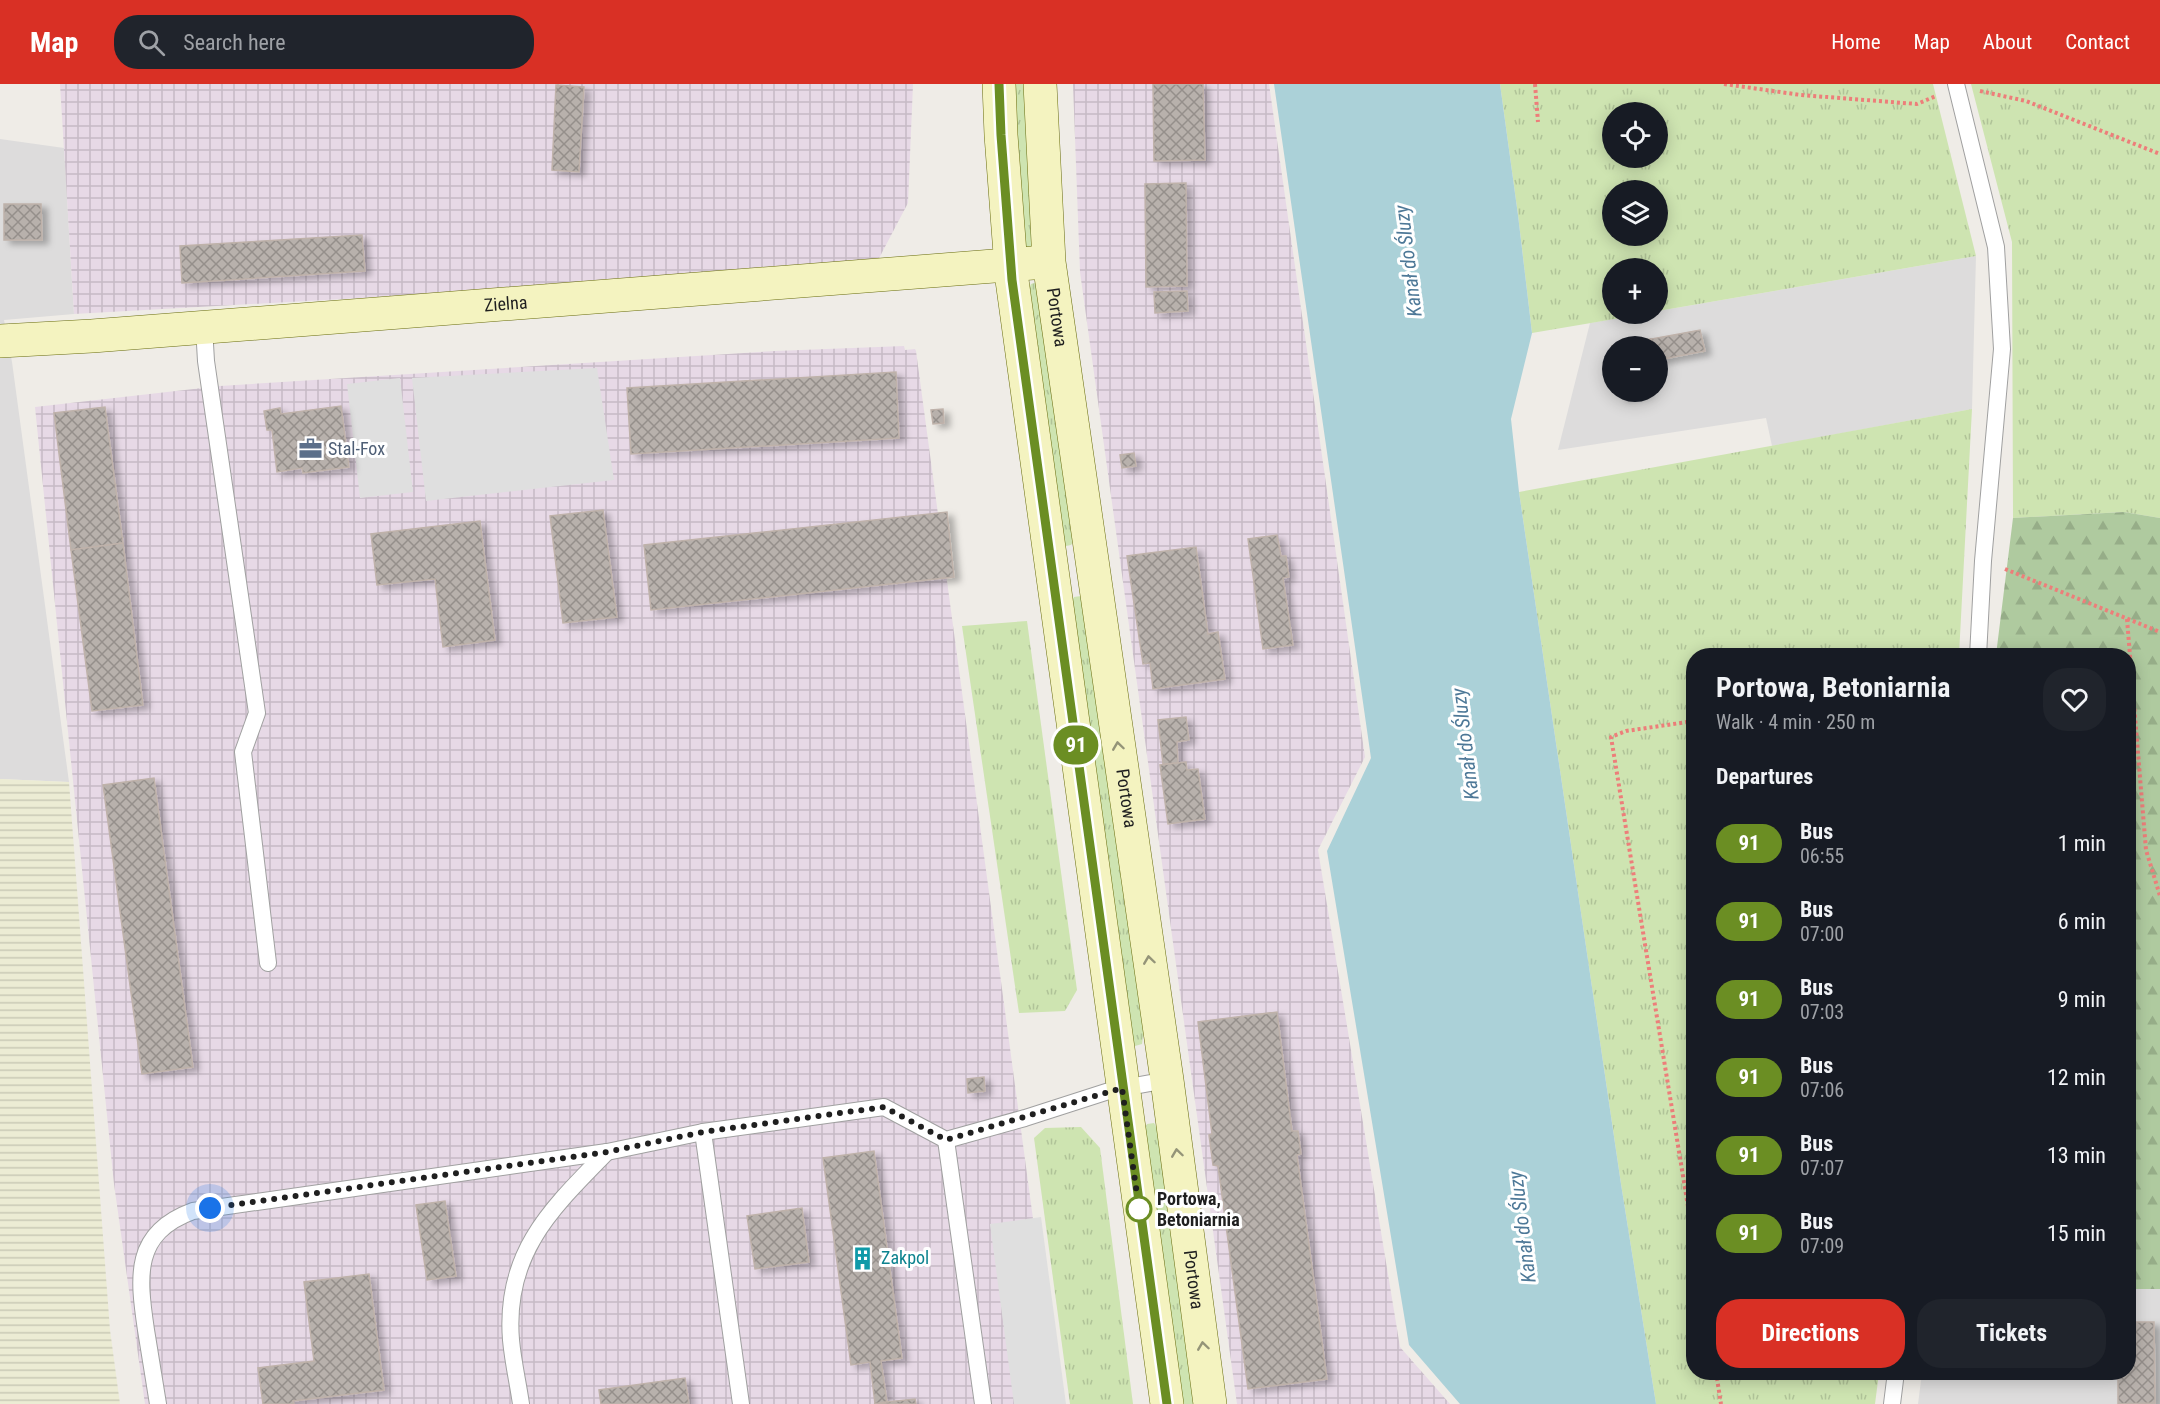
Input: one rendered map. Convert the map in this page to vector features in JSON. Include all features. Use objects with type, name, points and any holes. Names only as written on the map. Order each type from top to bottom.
[{"type":"street","points":[[999,84],[1011,265],[1167,1404]]},
{"type":"street","name":"Portowa","points":[[1040,84],[1048,262],[1167,1080],[1210,1404]]},
{"type":"street","name":"Zielna","points":[[0,341],[1048,262]]},
{"type":"street","points":[[1053,571],[1092,566]]},
{"type":"lane","points":[[1957,85],[1996,247],[2002,349],[1983,561],[1978,648]]},
{"type":"lane","points":[[204,327],[257,713],[243,752],[268,963]]},
{"type":"lane","points":[[158,1404],[140,1291],[141,1268],[153,1237],[177,1217],[194,1211],[607,1152],[703,1132],[884,1107],[946,1140],[1122,1088],[1167,1080]]},
{"type":"lane","points":[[703,1132],[741,1404]]},
{"type":"lane","points":[[946,1140],[983,1404]]},
{"type":"lane","points":[[521,1404],[511,1339],[512,1296],[522,1258],[554,1206],[607,1152]]},
{"type":"lane","points":[[1892,1404],[1895,1380]]},
{"type":"path","points":[[1535,84],[1538,122]]},
{"type":"path","points":[[1724,84],[1801,95],[1917,104],[1957,85],[2026,101],[2160,154]]},
{"type":"path","points":[[1983,561],[2160,632]]},
{"type":"path","points":[[2127,619],[2129,648]]},
{"type":"path","points":[[1686,722],[1626,731],[1611,737],[1686,1194]]},
{"type":"path","points":[[2136,728],[2146,850],[2160,896]]},
{"type":"path","points":[[1717,1380],[1721,1404]]},
{"type":"shaded area","points":[[60,84],[913,84],[908,203],[876,264],[361,298],[74,314]]},
{"type":"shaded area","points":[[1073,84],[1269,84],[1365,757],[1318,850],[1400,1347],[1450,1404],[1237,1404],[1080,272]]},
{"type":"shaded area","points":[[0,139],[64,148],[74,314],[4,320],[12,362],[69,782],[0,779]]},
{"type":"shaded area","points":[[1976,256],[1972,409],[1772,446],[1766,418],[1558,450],[1590,323],[1602,321],[1602,324],[1668,324],[1668,309]]},
{"type":"shaded area","points":[[904,346],[905,350],[915,349],[916,351],[1058,1404],[145,1404],[114,1184],[35,407],[220,386],[775,351]]},
{"type":"shaded area","points":[[597,368],[614,480],[426,501],[412,378]]},
{"type":"shaded area","points":[[400,378],[413,492],[360,498],[347,384]]},
{"type":"shaded area","points":[[1041,1217],[1066,1404],[1014,1404],[990,1224]]},
{"type":"shaded area","points":[[2136,1289],[2160,1289],[2160,1404],[1918,1404],[1921,1380],[2136,1380]]},
{"type":"green space","points":[[1012,84],[1028,84],[1036,242],[1028,251],[1021,244]]},
{"type":"green space","points":[[1500,84],[1933,84],[1976,256],[1668,309],[1668,258],[1602,258],[1602,321],[1532,333]]},
{"type":"green space","points":[[1971,84],[2160,84],[2160,518],[2124,512],[2013,518],[2012,242]]},
{"type":"green space","points":[[1037,282],[1077,536],[1071,545],[1066,546],[1059,536],[1027,292],[1031,284]]},
{"type":"green space","points":[[1972,409],[1959,648],[1686,648],[1686,1380],[1878,1380],[1875,1404],[1656,1404],[1621,1184],[1519,492]]},
{"type":"green space","points":[[2124,512],[2160,518],[2160,1289],[2136,1289],[2136,648],[1997,648],[2013,518]]},
{"type":"green space","points":[[1081,596],[1144,1029],[1142,1044],[1135,1046],[1129,1031],[1069,606],[1074,597]]},
{"type":"green space","points":[[1027,621],[1077,990],[1065,1011],[1019,1013],[962,626]]},
{"type":"green space","points":[[0,779],[69,782],[110,1330],[120,1404],[0,1404]]},
{"type":"green space","points":[[1154,1123],[1158,1130],[1196,1404],[1181,1404],[1143,1132],[1147,1124]]},
{"type":"green space","points":[[1081,1127],[1100,1148],[1133,1404],[1070,1404],[1034,1138],[1045,1128]]},
{"type":"water","name":"Kanał do Śluzy","points":[[1274,84],[1500,84],[1532,333],[1511,419],[1519,492],[1621,1184],[1656,1404],[1460,1404],[1409,1345],[1327,851],[1371,758]]},
{"type":"building","points":[[1153,84],[1203,84],[1205,160],[1154,161]]},
{"type":"building","points":[[556,85],[584,87],[579,172],[552,170]]},
{"type":"building","points":[[1186,183],[1187,286],[1146,287],[1145,184]]},
{"type":"building","points":[[4,204],[41,204],[42,240],[4,240]]},
{"type":"building","points":[[362,235],[365,271],[182,283],[180,246]]},
{"type":"building","points":[[1187,291],[1188,311],[1155,313],[1154,292]]},
{"type":"building","points":[[1700,330],[1705,351],[1668,358],[1667,336]]},
{"type":"building","points":[[896,372],[899,438],[631,454],[627,388]]},
{"type":"building","name":"Stal-Fox","points":[[341,406],[349,467],[303,473],[302,468],[277,472],[272,430],[267,430],[264,411],[280,408],[281,414]]},
{"type":"building","points":[[105,407],[123,543],[71,550],[54,413]]},
{"type":"building","points":[[943,409],[944,423],[933,424],[931,410]]},
{"type":"building","points":[[1134,453],[1136,466],[1122,468],[1120,455]]},
{"type":"building","points":[[603,510],[617,617],[563,623],[550,516]]},
{"type":"building","points":[[947,512],[954,577],[651,610],[644,545]]},
{"type":"building","points":[[480,521],[495,640],[443,647],[435,579],[377,585],[371,534]]},
{"type":"building","points":[[1277,535],[1281,556],[1286,556],[1289,577],[1283,578],[1293,645],[1263,649],[1248,539]]},
{"type":"building","points":[[123,543],[143,705],[92,711],[71,550]]},
{"type":"building","points":[[1196,547],[1208,634],[1218,632],[1225,679],[1153,689],[1150,663],[1143,664],[1127,556]]},
{"type":"building","points":[[1186,717],[1189,740],[1177,742],[1178,763],[1163,764],[1158,720]]},
{"type":"building","points":[[1186,762],[1187,770],[1198,769],[1205,819],[1168,824],[1160,765]]},
{"type":"building","points":[[154,778],[193,1067],[142,1074],[103,785]]},
{"type":"building","points":[[1277,1012],[1292,1131],[1298,1131],[1301,1154],[1297,1155],[1327,1379],[1248,1389],[1218,1166],[1213,1165],[1209,1135],[1212,1134],[1198,1022]]},
{"type":"building","points":[[984,1077],[985,1091],[968,1093],[967,1079]]},
{"type":"building","name":"Zakpol","points":[[874,1151],[902,1358],[881,1361],[887,1402],[875,1404],[870,1362],[851,1365],[823,1158]]},
{"type":"building","points":[[445,1201],[456,1276],[427,1280],[416,1205]]},
{"type":"building","points":[[802,1208],[809,1262],[755,1269],[747,1216]]},
{"type":"building","points":[[369,1274],[384,1390],[293,1401],[294,1404],[263,1404],[258,1368],[314,1361],[304,1282]]},
{"type":"building","points":[[2136,1322],[2154,1322],[2155,1403],[2118,1404],[2118,1380],[2136,1380]]},
{"type":"building","points":[[685,1378],[689,1404],[601,1404],[599,1390]]},
{"type":"building","points":[[915,1399],[916,1404],[874,1404],[887,1402]]},
{"type":"bus line","name":"91","points":[[999,84],[1012,280],[1167,1404]]},
{"type":"place","name":"Stal-Fox","points":[[310,449]]},
{"type":"place","name":"Portowa, Betoniarnia","points":[[1139,1209]]},
{"type":"place","name":"Zakpol","points":[[863,1258]]},
{"type":"route","points":[[210,1208],[607,1152],[703,1132],[884,1107],[946,1140],[1024,1118],[1112,1089],[1122,1088],[1139,1209]]}]
